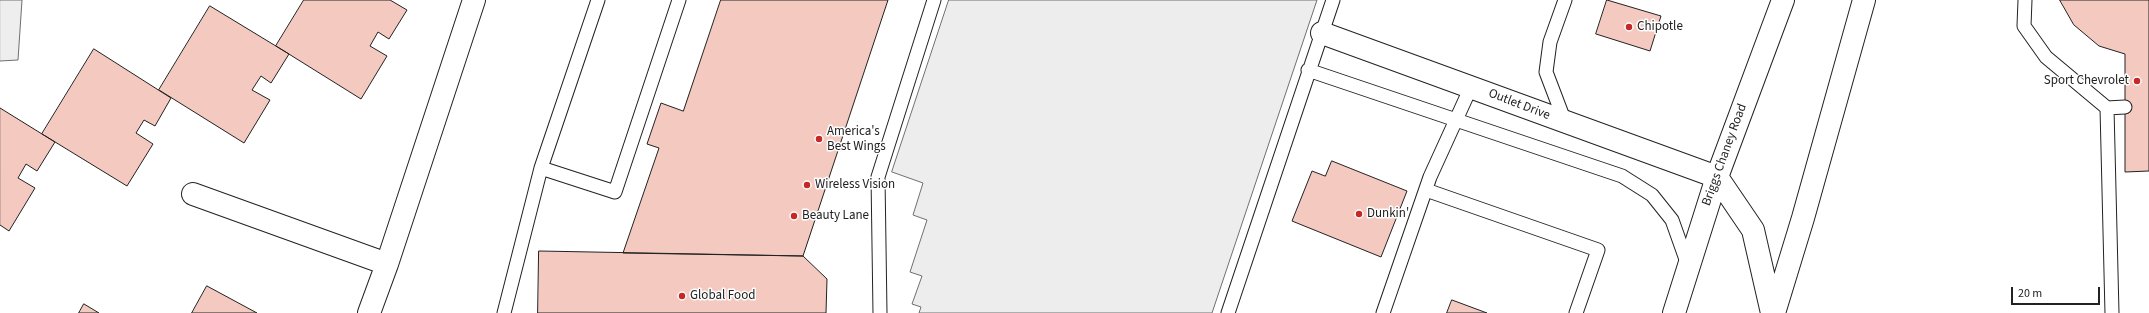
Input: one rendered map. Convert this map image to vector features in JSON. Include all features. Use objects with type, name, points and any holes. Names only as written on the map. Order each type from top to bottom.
[{"type":"street","points":[[369,313],[388,264],[474,0]]},
{"type":"street","name":"Briggs Chaney Road","points":[[1674,313],[1717,177],[1782,0]]},
{"type":"street","points":[[1773,313],[1803,218],[1864,0]]},
{"type":"street","name":"Outlet Drive","points":[[1322,33],[1717,177]]},
{"type":"street","points":[[1717,177],[1753,230],[1773,313]]},
{"type":"street","points":[[193,194],[388,264]]},
{"type":"lane","points":[[504,313],[541,168],[598,0]]},
{"type":"lane","points":[[541,168],[615,192],[679,0]]},
{"type":"lane","points":[[880,313],[878,177],[934,0]]},
{"type":"lane","points":[[1228,313],[1308,70],[1333,0]]},
{"type":"lane","points":[[1564,122],[1546,72],[1550,42],[1565,0]]},
{"type":"lane","points":[[2025,0],[2024,26],[2046,57],[2106,108],[2125,107]]},
{"type":"lane","points":[[1308,70],[1622,176],[1652,195],[1672,220],[1688,265]]},
{"type":"lane","points":[[1383,313],[1426,190],[1457,120],[1470,86]]},
{"type":"lane","points":[[2106,108],[2112,313]]},
{"type":"lane","points":[[1426,190],[1598,250],[1576,313]]},
{"type":"shaded area","points":[[0,0],[22,0],[18,60],[0,61]]},
{"type":"shaded area","points":[[949,0],[1317,0],[1212,313],[919,313],[921,307],[912,304],[922,276],[910,272],[927,220],[913,215],[923,183],[892,172]]},
{"type":"building","points":[[304,0],[390,0],[407,10],[389,39],[378,32],[370,46],[387,56],[361,99],[276,46]]},
{"type":"building","points":[[721,0],[888,0],[803,256],[623,253],[659,148],[647,144],[661,103],[683,111]]},
{"type":"building","points":[[1607,0],[1661,16],[1650,51],[1596,34]]},
{"type":"building","name":"Sport Chevrolet","points":[[2060,0],[2149,0],[2149,171],[2125,172],[2125,54],[2099,46],[2074,25]]},
{"type":"building","points":[[210,6],[289,54],[271,83],[261,76],[252,90],[270,100],[244,143],[159,90]]},
{"type":"building","points":[[94,49],[171,98],[155,126],[144,120],[136,133],[153,144],[127,186],[42,134]]},
{"type":"building","points":[[0,108],[55,142],[37,171],[26,164],[18,178],[35,188],[9,231],[0,225]]},
{"type":"building","points":[[1332,161],[1407,191],[1381,257],[1292,221],[1312,171],[1325,176]]},
{"type":"building","name":"Global Food","points":[[539,251],[803,256],[827,279],[826,313],[538,313]]},
{"type":"building","points":[[207,286],[257,313],[192,313]]},
{"type":"building","points":[[1452,300],[1487,313],[1447,313]]},
{"type":"building","points":[[84,304],[99,313],[79,313]]},
{"type":"place","name":"Chipotle","points":[[1629,27]]},
{"type":"place","name":"Sport Chevrolet","points":[[2137,81]]},
{"type":"place","name":"America's Best Wings","points":[[819,139]]},
{"type":"place","name":"Wireless Vision","points":[[807,185]]},
{"type":"place","name":"Dunkin'","points":[[1359,214]]},
{"type":"place","name":"Beauty Lane","points":[[794,216]]},
{"type":"place","name":"Global Food","points":[[682,296]]}]
